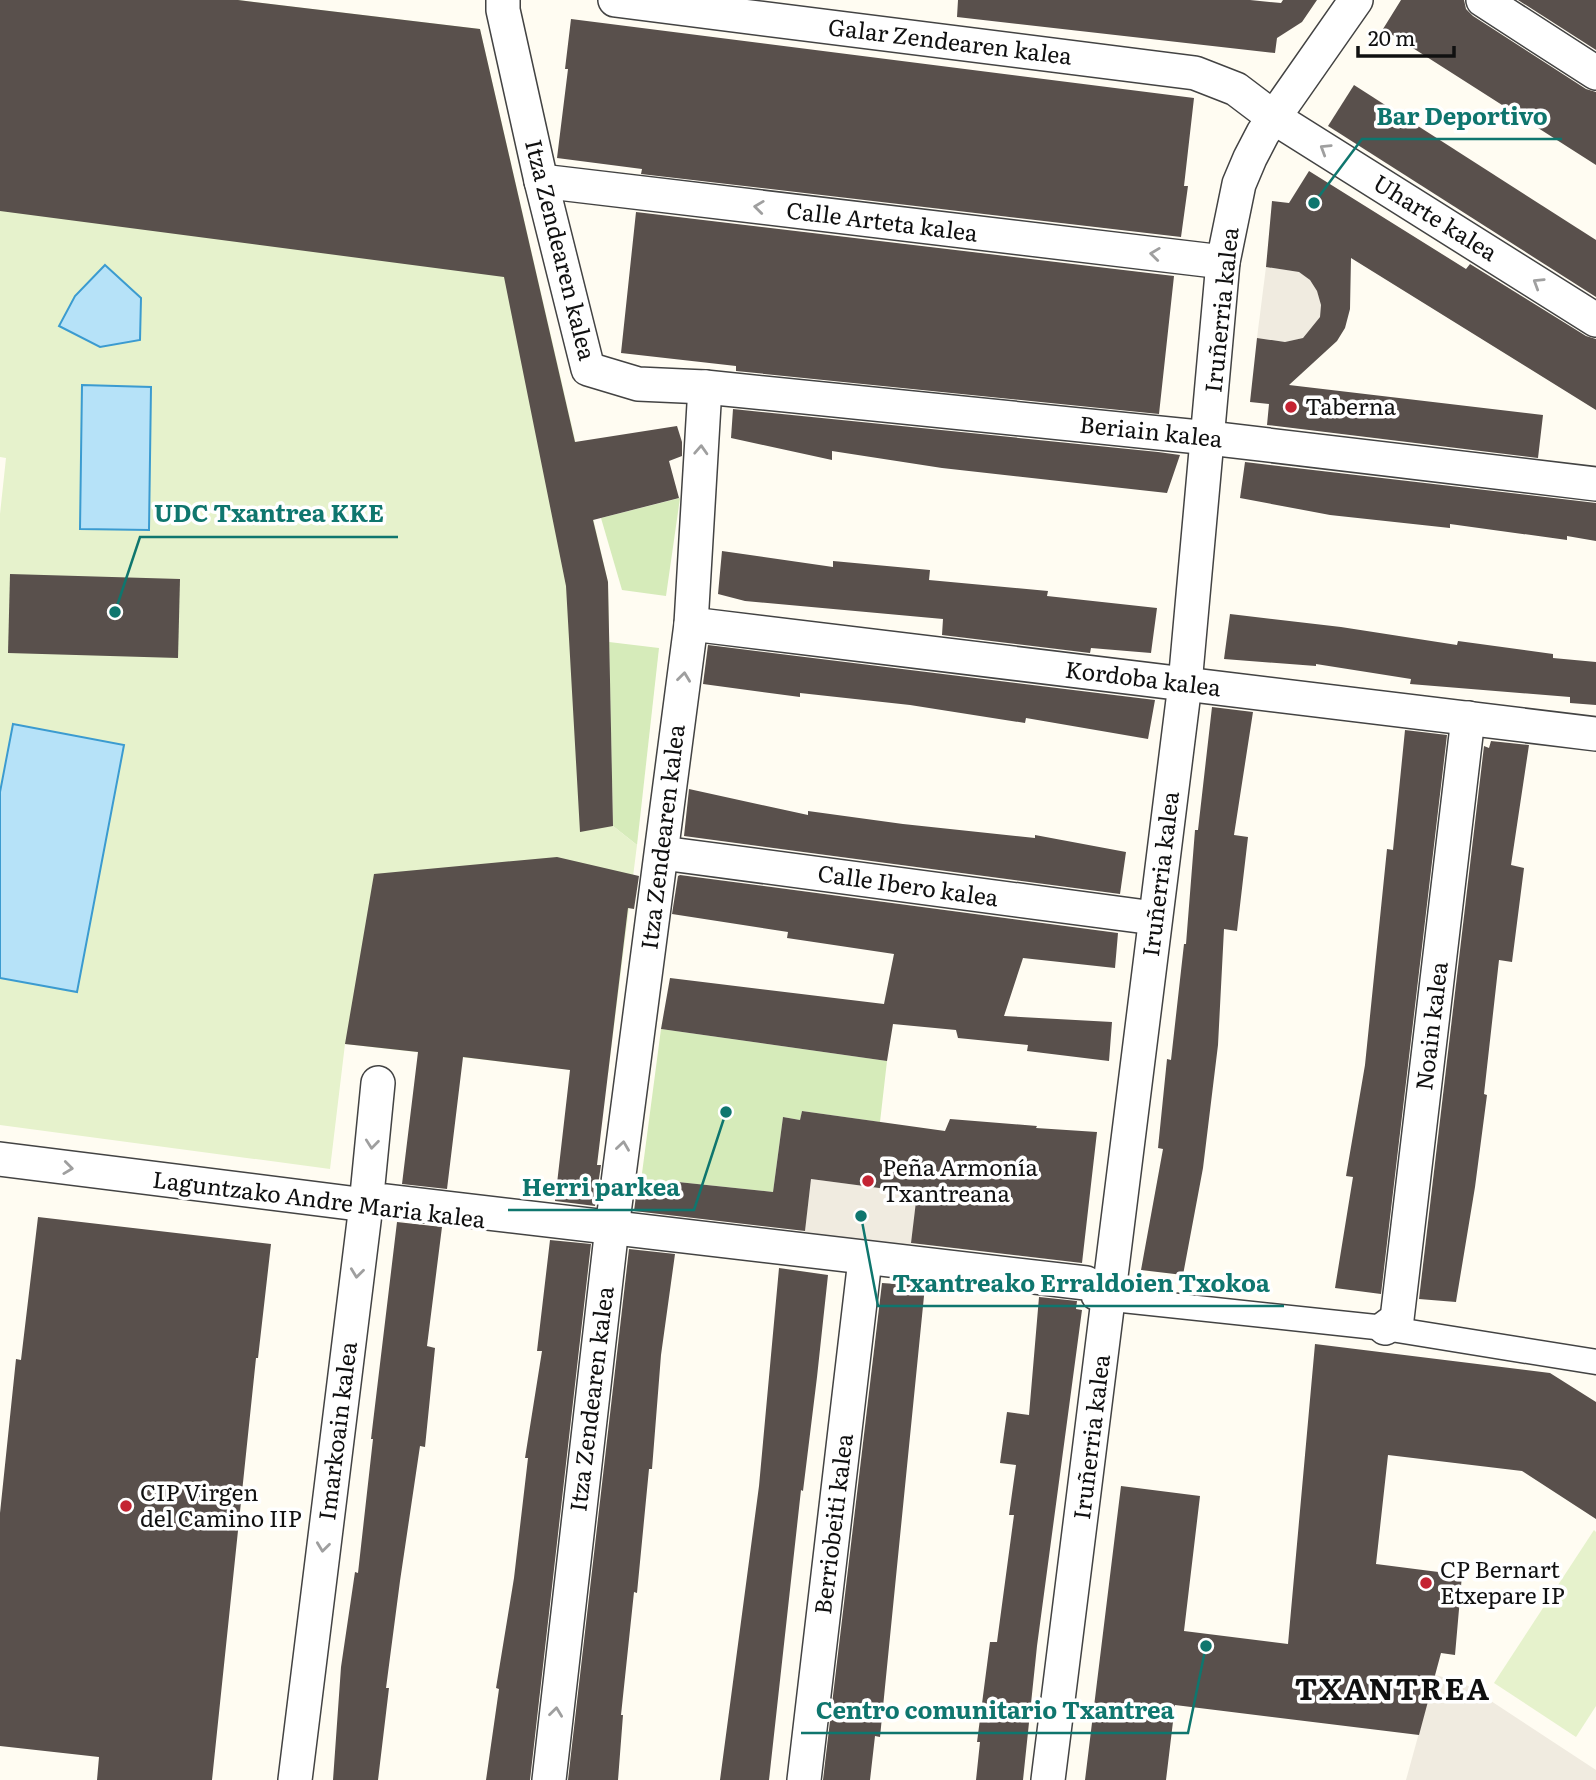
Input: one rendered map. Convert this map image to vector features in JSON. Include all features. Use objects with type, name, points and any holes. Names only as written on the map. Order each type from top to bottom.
[{"type":"street","name":"Itza Zendearen kalea","points":[[503,0],[541,181],[587,369],[638,384],[705,387],[691,624],[611,1232],[549,1780]]},
{"type":"street","name":"Galar Zendearen kalea","points":[[615,0],[1195,73],[1236,89],[1273,117]]},
{"type":"street","name":"Iruñerria kalea","points":[[1048,1780],[1098,1291],[1154,918],[1185,684],[1223,262],[1239,184],[1250,158],[1273,117],[1356,0]]},
{"type":"street","points":[[1483,0],[1596,74]]},
{"type":"street","name":"Uharte kalea","points":[[1273,117],[1596,320]]},
{"type":"street","name":"Calle Arteta kalea","points":[[541,181],[1223,262]]},
{"type":"street","name":"Beriain kalea","points":[[705,387],[1209,438],[1596,484]]},
{"type":"street","name":"Kordoba kalea","points":[[691,624],[1596,734]]},
{"type":"street","name":"Noain kalea","points":[[1385,1328],[1397,1319],[1468,718]]},
{"type":"street","name":"Calle Ibero kalea","points":[[662,853],[1154,918]]},
{"type":"street","name":"Imarkoain kalea","points":[[295,1780],[375,1203],[378,1083]]},
{"type":"street","name":"Laguntzako Andre Maria kalea","points":[[0,1159],[1098,1291],[1385,1328],[1596,1362]]},
{"type":"street","name":"Laguntzako Andre Maria kalea","points":[[611,1232],[864,1268],[1098,1291]]},
{"type":"street","name":"Berriobeiti kalea","points":[[804,1780],[864,1268]]},
{"type":"green space","points":[[0,0],[238,0],[480,29],[608,582],[613,826],[637,845],[608,1074],[345,1044],[330,1169],[0,1125],[0,978],[77,992],[13,724],[0,792],[0,514],[6,458],[0,457]]},
{"type":"green space","points":[[680,498],[666,596],[622,590],[601,518]]},
{"type":"green space","points":[[609,642],[659,648],[637,845],[613,826]]},
{"type":"green space","points":[[661,1029],[887,1061],[880,1122],[802,1111],[800,1120],[783,1117],[773,1192],[678,1182],[659,1196],[639,1196]]},
{"type":"green space","points":[[1594,1530],[1596,1706],[1576,1737],[1494,1683]]},
{"type":"shaded area","points":[[1266,267],[1299,272],[1310,280],[1317,291],[1321,305],[1320,317],[1303,338],[1285,342],[1257,338]]},
{"type":"shaded area","points":[[811,1179],[917,1193],[910,1252],[804,1239]]},
{"type":"shaded area","points":[[1435,1675],[1462,1682],[1596,1770],[1596,1780],[1406,1780]]},
{"type":"water","points":[[105,265],[141,298],[140,340],[100,347],[59,326],[75,296]]},
{"type":"water","points":[[82,385],[151,387],[149,530],[80,529]]},
{"type":"water","points":[[13,724],[124,745],[77,992],[0,978],[0,792]]},
{"type":"building","points":[[0,0],[238,0],[480,29],[575,442],[677,426],[682,442],[682,456],[669,461],[679,498],[593,520],[608,582],[613,826],[580,832],[566,586],[504,277],[0,211]]},
{"type":"building","points":[[958,0],[1250,0],[1281,3],[1283,0],[1317,0],[1302,22],[1277,38],[1275,53],[957,17]]},
{"type":"building","points":[[1401,0],[1464,0],[1466,9],[1473,16],[1586,89],[1596,92],[1596,165],[1383,29]]},
{"type":"building","points":[[1518,0],[1596,0],[1596,50]]},
{"type":"building","points":[[571,19],[1194,98],[1184,186],[1188,186],[1181,237],[641,174],[642,169],[557,158]]},
{"type":"building","points":[[1354,85],[1596,240],[1596,297],[1328,126]]},
{"type":"building","points":[[1309,171],[1466,269],[1470,264],[1586,336],[1596,339],[1596,410],[1351,258],[1350,309],[1345,328],[1337,341],[1289,385],[1543,415],[1538,458],[1267,425],[1269,404],[1250,402],[1257,338],[1285,342],[1303,338],[1320,317],[1321,305],[1310,280],[1299,272],[1266,267],[1272,201],[1289,203]]},
{"type":"building","points":[[636,212],[1174,276],[1159,414],[736,371],[736,366],[621,353]]},
{"type":"building","points":[[733,409],[1180,455],[1167,493],[942,468],[832,451],[832,460],[731,438]]},
{"type":"building","points":[[1245,462],[1596,503],[1596,541],[1567,536],[1567,540],[1450,524],[1450,528],[1330,515],[1240,498]]},
{"type":"building","points":[[722,551],[833,567],[833,561],[930,570],[929,580],[1048,591],[1047,596],[1157,608],[1151,653],[1091,648],[1090,653],[942,635],[943,619],[745,601],[718,594]]},
{"type":"building","points":[[10,574],[180,579],[178,658],[8,653]]},
{"type":"building","points":[[1230,614],[1341,627],[1457,645],[1458,641],[1553,654],[1553,658],[1596,662],[1596,705],[1570,703],[1570,697],[1410,684],[1411,679],[1316,664],[1224,659]]},
{"type":"building","points":[[708,645],[1155,700],[1148,739],[1026,718],[1025,723],[910,705],[800,693],[800,697],[703,684]]},
{"type":"building","points":[[1212,707],[1253,712],[1234,835],[1248,837],[1237,931],[1224,929],[1218,1045],[1203,1168],[1183,1275],[1141,1270],[1163,1149],[1158,1148],[1167,1059],[1171,1060],[1186,944],[1195,830],[1198,830]]},
{"type":"building","points":[[1405,730],[1447,735],[1381,1294],[1335,1288],[1353,1177],[1346,1176],[1365,1065],[1387,849],[1393,850]]},
{"type":"building","points":[[1491,741],[1529,745],[1511,865],[1524,868],[1512,962],[1499,960],[1484,1094],[1487,1095],[1456,1302],[1419,1299],[1484,746],[1489,748]]},
{"type":"building","points":[[689,789],[808,815],[808,811],[1035,838],[1035,835],[1126,852],[1120,894],[684,836]]},
{"type":"building","points":[[557,857],[639,876],[634,909],[628,908],[597,1165],[601,1165],[595,1206],[555,1201],[570,1070],[463,1057],[447,1189],[402,1184],[418,1052],[345,1044],[374,874]]},
{"type":"building","points":[[680,875],[1118,933],[1115,968],[1023,958],[1004,1016],[1112,1022],[1109,1061],[1027,1051],[1028,1045],[958,1038],[956,1030],[893,1024],[887,1061],[661,1029],[670,978],[884,1004],[894,954],[787,938],[788,932],[672,914]]},
{"type":"building","points":[[802,1111],[945,1131],[950,1119],[1097,1132],[1082,1263],[911,1243],[917,1193],[811,1179],[805,1231],[634,1211],[636,1196],[659,1196],[678,1182],[773,1192],[783,1117],[800,1120]]},
{"type":"building","name":"CIP Virgen del Camino IIP","points":[[38,1217],[271,1244],[256,1358],[212,1780],[97,1780],[99,1757],[0,1746],[0,1513],[16,1359],[21,1360]]},
{"type":"building","points":[[397,1222],[442,1227],[427,1346],[435,1348],[425,1447],[420,1446],[400,1581],[386,1688],[389,1688],[378,1780],[333,1780],[341,1667],[355,1572],[358,1573]]},
{"type":"building","points":[[550,1240],[591,1244],[530,1780],[486,1780],[499,1689],[496,1688],[514,1578],[528,1458],[525,1458],[542,1351],[537,1351]]},
{"type":"building","points":[[629,1249],[675,1254],[661,1355],[652,1469],[649,1469],[637,1593],[634,1592],[621,1715],[618,1780],[568,1780]]},
{"type":"building","points":[[779,1268],[828,1275],[817,1377],[803,1491],[801,1490],[769,1780],[720,1780],[759,1486]]},
{"type":"building","points":[[882,1283],[925,1286],[880,1737],[875,1736],[870,1780],[823,1780]]},
{"type":"building","points":[[1039,1297],[1077,1301],[1076,1309],[1082,1310],[1037,1646],[1023,1780],[976,1780],[980,1742],[977,1742],[990,1642],[997,1642],[1014,1515],[1009,1515],[1016,1465],[1000,1463],[1007,1412],[1029,1415]]},
{"type":"building","points":[[1315,1344],[1550,1373],[1596,1402],[1596,1519],[1522,1471],[1388,1455],[1376,1564],[1462,1575],[1455,1655],[1441,1653],[1419,1735],[1175,1705],[1166,1780],[1085,1780],[1121,1486],[1200,1496],[1184,1631],[1288,1644]]},
{"type":"place","name":"Bar Deportivo","points":[[1314,203]]},
{"type":"place","name":"Taberna","points":[[1291,407]]},
{"type":"place","name":"UDC Txantrea KKE","points":[[115,612]]},
{"type":"place","name":"Herri parkea","points":[[726,1112]]},
{"type":"place","name":"Peña Armonía Txantreana","points":[[868,1181]]},
{"type":"place","name":"Txantreako Erraldoien Txokoa","points":[[861,1216]]},
{"type":"place","name":"CIP Virgen del Camino IIP","points":[[126,1506]]},
{"type":"place","name":"CP Bernart Etxepare IP","points":[[1426,1583]]},
{"type":"place","name":"Centro comunitario Txantrea","points":[[1206,1646]]},
{"type":"district","name":"TXANTREA","points":[[1393,1690]]}]
